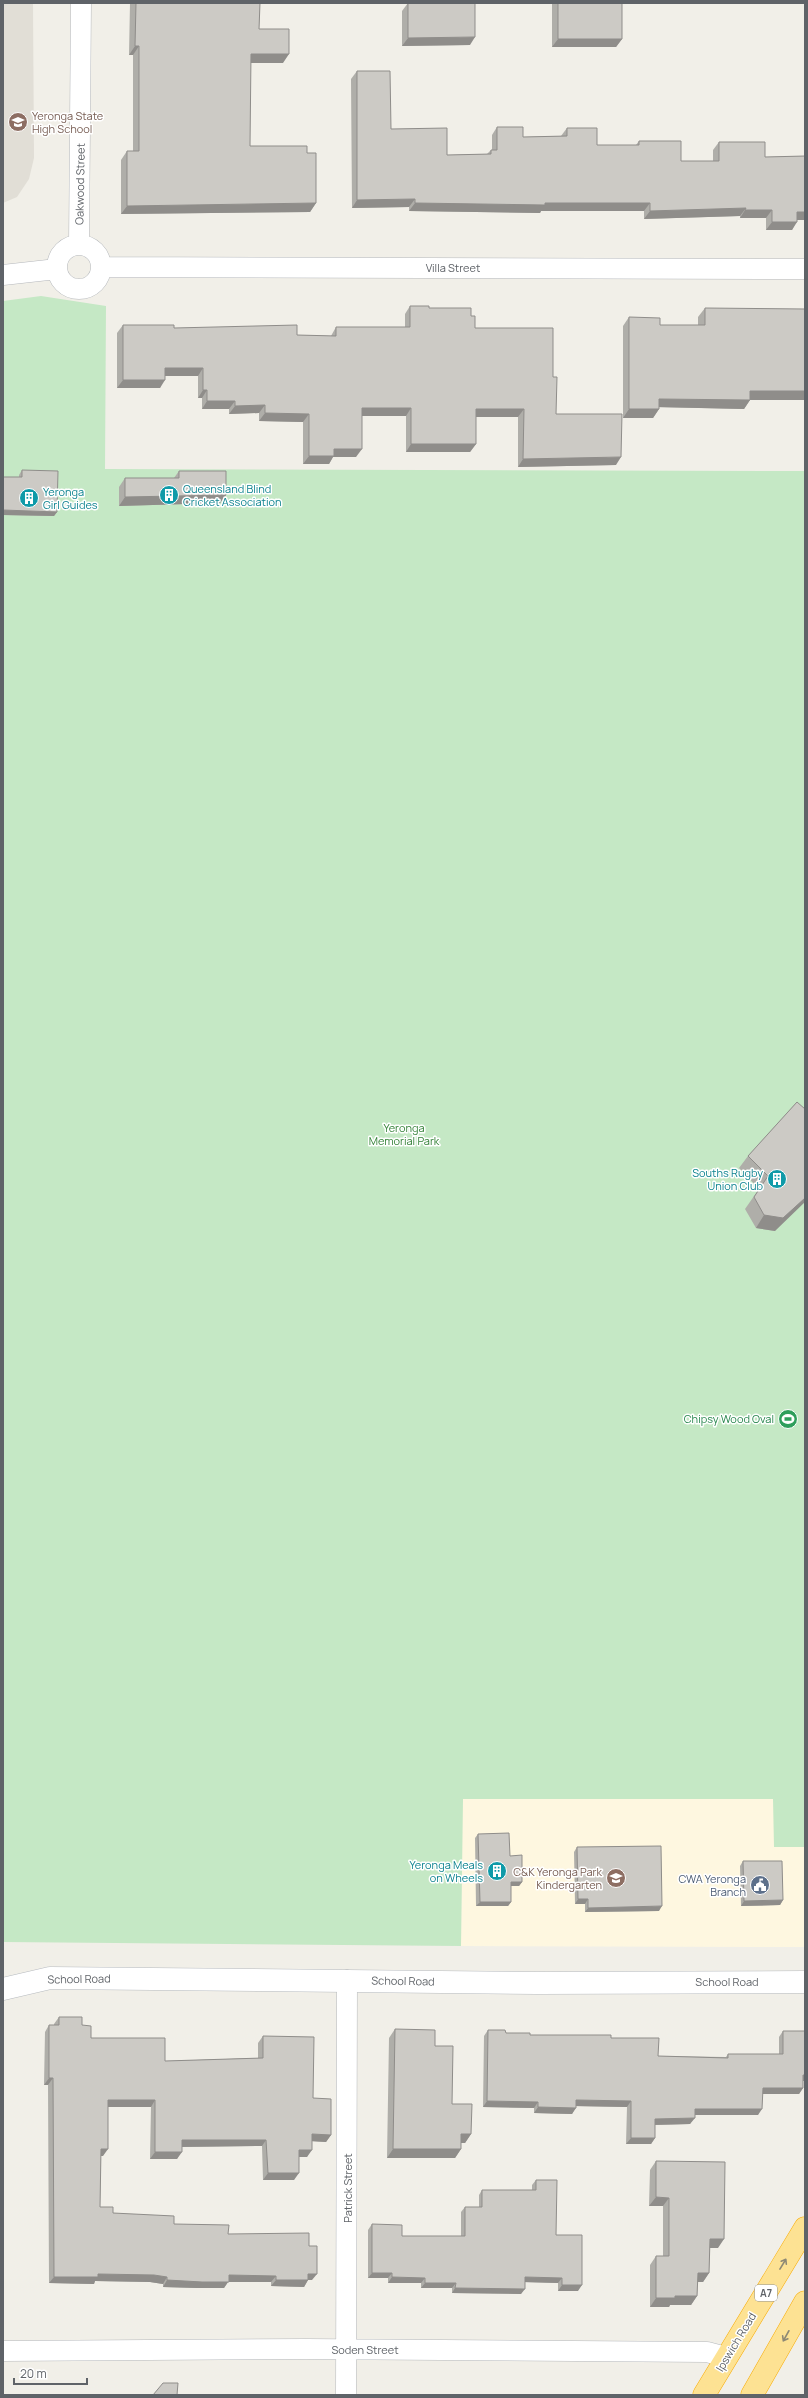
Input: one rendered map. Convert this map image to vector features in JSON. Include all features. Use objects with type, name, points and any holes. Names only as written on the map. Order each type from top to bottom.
[{"type":"highway","name":"Ipswich Road","points":[[704,2395],[805,2228]]},
{"type":"highway","points":[[753,2395],[805,2302]]},
{"type":"street","name":"Oakwood Street","points":[[79,245],[80,3]]},
{"type":"street","points":[[79,245],[86,246],[97,254],[102,267],[97,282],[84,289],[69,287],[63,282],[57,269],[61,255],[66,250],[79,245]]},
{"type":"street","name":"Villa Street","points":[[102,267],[805,269]]},
{"type":"street","points":[[3,275],[57,269]]},
{"type":"street","name":"School Road","points":[[3,1988],[50,1978],[805,1982]]},
{"type":"street","name":"Patrick Street","points":[[346,2395],[348,1980]]},
{"type":"street","name":"Soden Street","points":[[3,2351],[347,2350],[707,2352],[726,2358]]},
{"type":"shaded area","name":"Yeronga State High School","points":[[3,3],[33,3],[34,158],[29,179],[17,197],[3,203]]},
{"type":"shaded area","points":[[462,1799],[774,1799],[774,1847],[805,1847],[805,1947],[461,1946]]},
{"type":"green space","name":"Yeronga Memorial Park","points":[[41,296],[106,306],[105,469],[805,471],[805,1847],[774,1847],[773,1799],[463,1799],[461,1946],[3,1942],[3,301]]},
{"type":"building","points":[[136,3],[260,3],[259,29],[289,29],[289,54],[251,54],[250,146],[307,146],[307,153],[316,153],[316,203],[127,206],[127,151],[139,151],[139,46],[135,46]]},
{"type":"building","points":[[408,3],[475,3],[475,37],[408,38]]},
{"type":"building","points":[[558,3],[622,3],[622,39],[558,39]]},
{"type":"building","points":[[357,71],[390,71],[391,129],[447,128],[447,155],[491,154],[491,150],[497,150],[497,127],[523,127],[523,137],[567,136],[567,128],[597,128],[597,145],[639,145],[639,141],[681,141],[681,161],[719,161],[719,142],[765,142],[765,157],[805,156],[805,212],[797,212],[797,222],[772,222],[772,210],[745,210],[746,208],[650,211],[650,203],[545,203],[545,205],[415,203],[415,199],[357,200]]},
{"type":"building","points":[[410,306],[429,306],[429,308],[471,308],[471,316],[475,316],[475,328],[553,328],[553,377],[557,377],[556,414],[622,414],[621,457],[523,459],[524,409],[476,409],[476,444],[411,444],[411,408],[362,408],[362,449],[334,449],[334,456],[309,456],[309,414],[265,413],[265,405],[235,406],[235,401],[207,401],[207,390],[203,390],[203,368],[165,368],[165,380],[123,380],[123,325],[174,325],[174,328],[297,325],[297,335],[336,336],[336,327],[410,327]]},
{"type":"building","points":[[705,308],[805,309],[805,391],[750,391],[750,400],[659,399],[659,409],[629,409],[629,317],[660,318],[660,325],[705,325]]},
{"type":"building","name":"Yeronga Girl Guides","points":[[22,470],[58,471],[57,512],[3,510],[3,477],[22,477]]},
{"type":"building","points":[[179,471],[226,471],[226,495],[125,497],[125,478],[179,478]]},
{"type":"building","name":"Souths Rugby Union Club","points":[[797,1102],[805,1109],[805,1198],[783,1218],[764,1215],[754,1197],[768,1176],[748,1156]]},
{"type":"building","name":"Yeronga Meals on Wheels","points":[[509,1833],[510,1856],[522,1855],[522,1882],[511,1882],[511,1902],[480,1902],[478,1834]]},
{"type":"building","name":"C&K Yeronga Park Kindergarten","points":[[661,1846],[662,1906],[588,1908],[588,1899],[578,1899],[577,1847]]},
{"type":"building","name":"CWA Yeronga Branch","points":[[743,1861],[782,1861],[783,1900],[744,1901]]},
{"type":"building","points":[[59,2017],[82,2017],[82,2025],[91,2026],[91,2038],[165,2038],[165,2061],[263,2058],[263,2036],[314,2037],[313,2098],[331,2099],[331,2135],[312,2134],[312,2150],[299,2150],[299,2173],[268,2173],[266,2140],[182,2140],[182,2152],[155,2152],[155,2100],[108,2100],[108,2149],[101,2149],[100,2207],[113,2207],[113,2213],[174,2216],[174,2224],[229,2225],[228,2234],[309,2233],[309,2246],[317,2246],[317,2274],[308,2274],[308,2280],[276,2280],[276,2276],[229,2275],[229,2282],[167,2280],[167,2277],[154,2275],[98,2274],[98,2277],[54,2277],[53,2078],[49,2078],[49,2025],[59,2025]]},
{"type":"building","points":[[395,2029],[435,2030],[435,2046],[453,2046],[452,2104],[472,2104],[471,2134],[461,2134],[461,2149],[393,2149]]},
{"type":"building","points":[[488,2030],[505,2030],[506,2033],[530,2033],[530,2035],[611,2035],[611,2038],[659,2038],[658,2056],[728,2058],[728,2054],[783,2054],[783,2031],[805,2031],[805,2075],[803,2075],[803,2088],[763,2088],[762,2109],[695,2109],[695,2118],[655,2119],[655,2138],[631,2138],[631,2101],[576,2100],[576,2108],[538,2107],[538,2102],[487,2101]]},
{"type":"building","points":[[656,2161],[725,2162],[724,2239],[710,2239],[709,2273],[698,2273],[697,2296],[656,2298],[656,2256],[669,2256],[669,2198],[656,2197]]},
{"type":"building","points":[[536,2180],[557,2180],[556,2235],[582,2235],[582,2285],[562,2285],[562,2278],[525,2277],[525,2289],[455,2288],[456,2283],[425,2283],[425,2278],[392,2277],[392,2273],[372,2273],[372,2224],[402,2225],[402,2236],[465,2236],[465,2207],[482,2207],[482,2190],[536,2190]]},
{"type":"building","points":[[163,2383],[178,2383],[177,2395],[153,2395]]},
{"type":"place","name":"Yeronga State High School","points":[[18,122]]},
{"type":"place","name":"Queensland Blind Cricket Association","points":[[169,495]]},
{"type":"place","name":"Yeronga Girl Guides","points":[[29,498]]},
{"type":"place","name":"Souths Rugby Union Club","points":[[777,1179]]},
{"type":"place","name":"Chipsy Wood Oval","points":[[788,1419]]},
{"type":"place","name":"Yeronga Meals on Wheels","points":[[497,1871]]},
{"type":"place","name":"C&K Yeronga Park Kindergarten","points":[[616,1878]]},
{"type":"place","name":"CWA Yeronga Branch","points":[[760,1885]]}]
